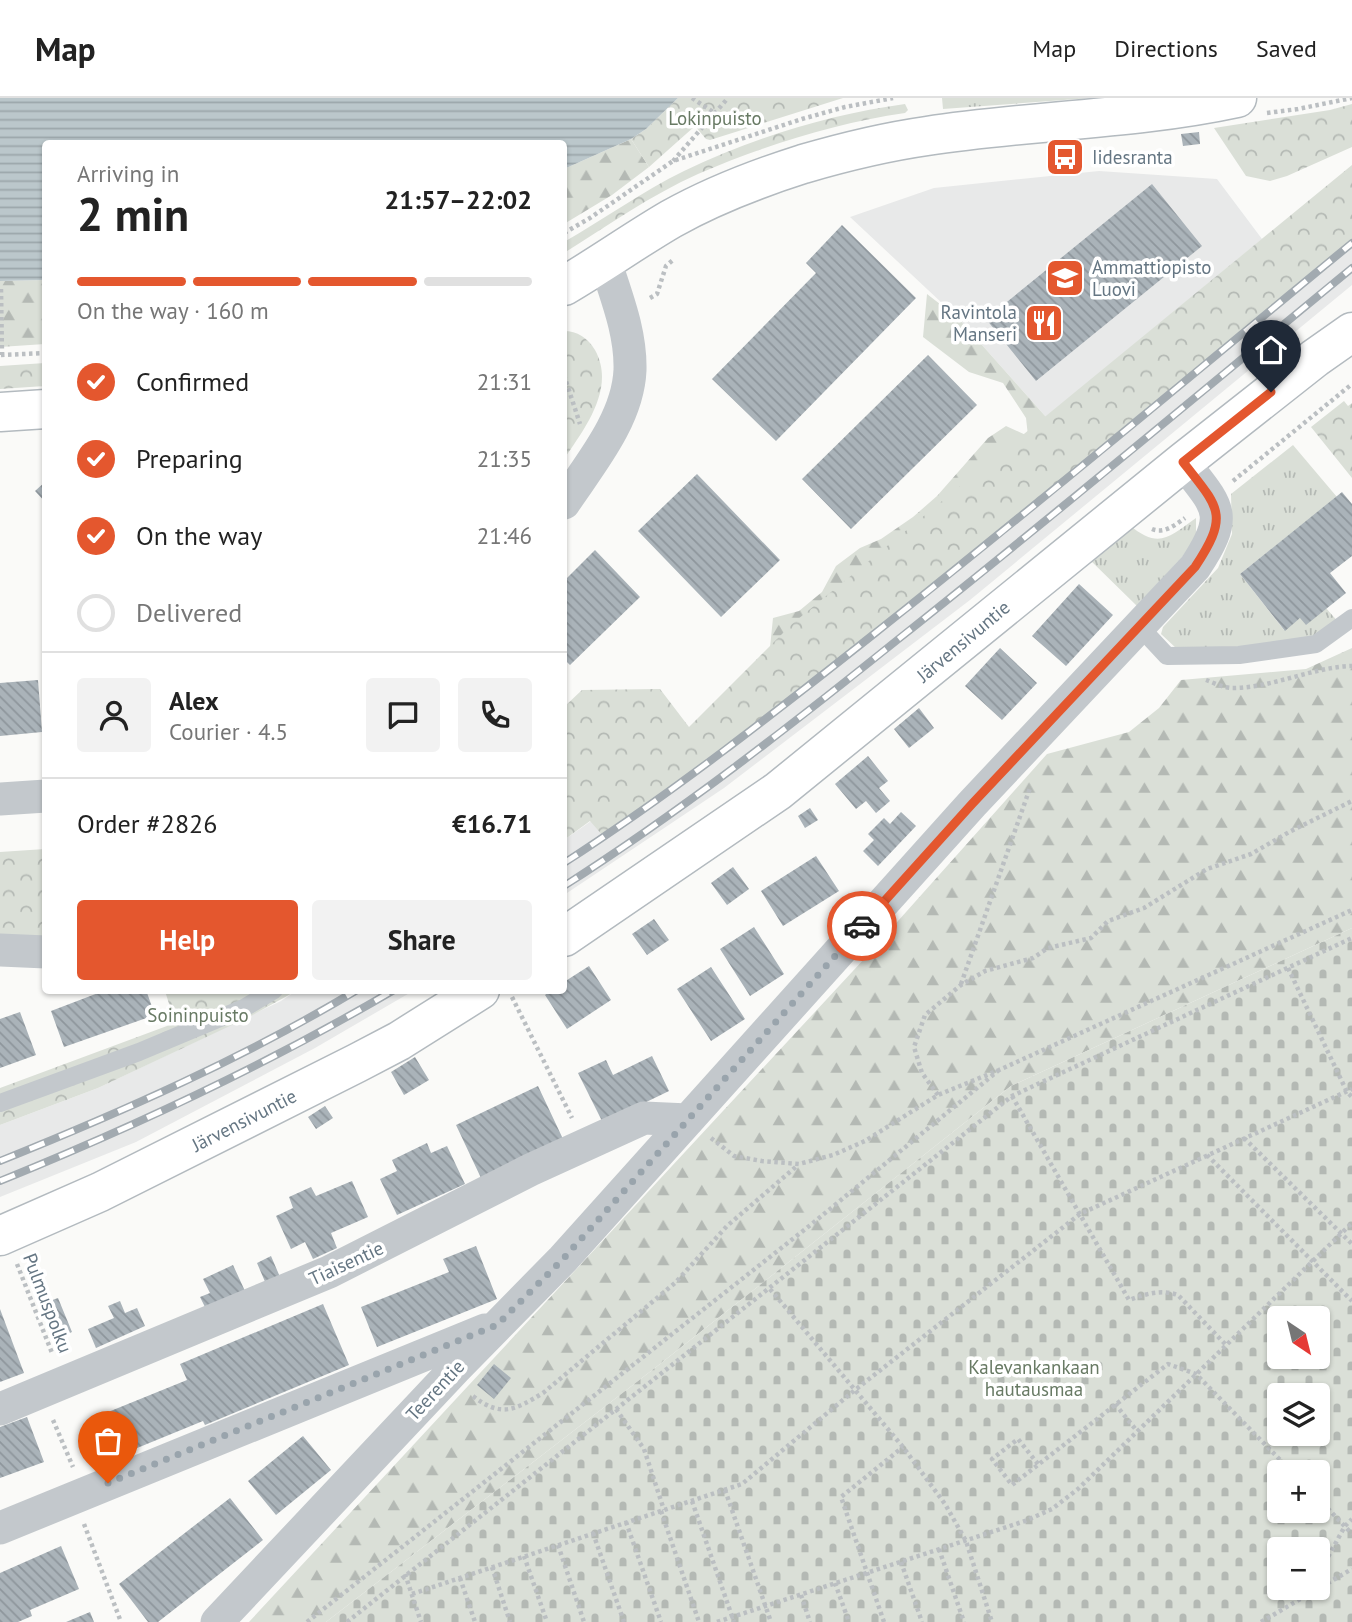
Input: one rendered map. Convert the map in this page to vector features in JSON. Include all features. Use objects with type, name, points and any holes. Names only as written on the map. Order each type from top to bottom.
[{"type":"street","points":[[567,284],[697,206],[768,176],[841,154],[929,136],[1187,109],[1246,106]]},
{"type":"street","points":[[567,498],[622,408],[629,382],[629,351],[622,314],[605,261]]},
{"type":"street","name":"Järvensivuntie","points":[[567,935],[778,791],[1183,462],[1352,332]]},
{"type":"street","points":[[0,412],[42,409]]},
{"type":"street","name":"Teerentie","points":[[216,1622],[497,1325],[563,1259],[972,804],[1195,567],[1211,543],[1217,528],[1214,505],[1183,462]]},
{"type":"street","points":[[0,799],[42,796]]},
{"type":"street","points":[[0,950],[42,952]]},
{"type":"street","name":"Järvensivuntie","points":[[3,1235],[100,1192],[357,1063],[399,1041],[474,994]]},
{"type":"street","name":"Tiaisentie","points":[[0,1409],[329,1272],[541,1165],[644,1118],[688,1120]]},
{"type":"street","points":[[0,1528],[74,1484],[497,1325]]},
{"type":"lane","points":[[1140,627],[1167,656],[1239,654],[1316,644],[1352,618]]},
{"type":"lane","points":[[0,1103],[139,1052],[244,1009],[268,994]]},
{"type":"path","points":[[692,98],[716,114]]},
{"type":"path","points":[[567,231],[673,162],[728,98]]},
{"type":"path","points":[[673,162],[802,119],[893,98]]},
{"type":"path","points":[[1246,106],[1298,109],[1352,98]]},
{"type":"path","points":[[622,314],[657,294],[666,266],[675,257]]},
{"type":"path","points":[[1,289],[1,355],[42,353]]},
{"type":"path","points":[[567,384],[592,460]]},
{"type":"path","points":[[1232,482],[1352,384]]},
{"type":"path","points":[[961,985],[1033,780]]},
{"type":"path","points":[[938,1095],[922,1073],[914,1047],[925,1015],[961,985],[985,971],[1033,958],[1048,948],[1091,938],[1108,921],[1144,908],[1207,869],[1251,854],[1352,801]]},
{"type":"path","points":[[734,1156],[799,1164],[833,1155],[865,1141],[938,1095],[1352,910]]},
{"type":"path","points":[[347,1622],[1012,1096],[1352,938]]},
{"type":"path","points":[[1288,968],[1352,1097]]},
{"type":"path","points":[[510,994],[569,1112]]},
{"type":"path","points":[[307,1622],[813,1223],[999,1070]]},
{"type":"path","points":[[412,1594],[741,1484],[855,1390],[1080,1214],[1349,1090]]},
{"type":"path","points":[[1012,1096],[1129,1300],[1147,1293],[1168,1292],[1178,1295],[1226,1345]]},
{"type":"path","points":[[1244,1138],[1352,1244]]},
{"type":"path","points":[[1207,1155],[1352,1301]]},
{"type":"path","points":[[448,1377],[484,1405],[503,1411],[522,1406],[543,1393],[675,1283],[727,1226],[799,1164]]},
{"type":"path","points":[[718,1622],[734,1620],[765,1606],[966,1541],[1052,1509],[1077,1489],[1352,1223]]},
{"type":"path","name":"Pulmuspolku","points":[[3,1235],[53,1388],[74,1484],[121,1622]]},
{"type":"path","points":[[770,1288],[903,1447],[945,1504],[966,1541],[992,1622]]},
{"type":"path","points":[[1038,1464],[1018,1439],[992,1459],[1012,1485],[1168,1364],[1196,1374],[1280,1460]]},
{"type":"path","points":[[1115,1404],[1137,1431]]},
{"type":"path","points":[[616,1409],[644,1449],[699,1622]]},
{"type":"path","points":[[884,1622],[841,1497],[903,1447]]},
{"type":"path","points":[[725,1489],[771,1622]]},
{"type":"path","points":[[692,1501],[734,1620]]},
{"type":"path","points":[[1330,1510],[1352,1534]]},
{"type":"path","points":[[1330,1553],[1345,1526],[1352,1519]]},
{"type":"path","points":[[626,1522],[660,1622]]},
{"type":"path","points":[[593,1533],[624,1622]]},
{"type":"path","points":[[558,1545],[584,1622]]},
{"type":"path","points":[[939,1549],[964,1622]]},
{"type":"path","points":[[524,1556],[547,1622]]},
{"type":"path","points":[[901,1562],[922,1622]]},
{"type":"path","points":[[492,1567],[510,1622]]},
{"type":"path","points":[[1330,1581],[1352,1569]]},
{"type":"path","points":[[405,1574],[421,1622]]},
{"type":"path","points":[[460,1578],[475,1622]]},
{"type":"path","points":[[835,1583],[849,1622]]},
{"type":"path","points":[[801,1595],[810,1622]]},
{"type":"path","points":[[1261,1622],[1297,1600]]},
{"type":"shaded area","points":[[0,98],[678,98],[646,129],[631,139],[567,168],[567,140],[42,140],[42,280],[0,281]]},
{"type":"shaded area","name":"Ammattiopisto Luovi","points":[[1099,171],[1217,179],[1262,239],[1046,417],[958,318],[850,217],[934,188]]},
{"type":"shaded area","points":[[1352,217],[1352,285],[970,600],[724,788],[567,893],[567,838],[701,744]]},
{"type":"shaded area","points":[[292,994],[408,994],[315,1048],[136,1142],[0,1197],[0,1125],[98,1088]]},
{"type":"green space","name":"Lokinpuisto","points":[[678,98],[843,98],[710,140],[695,126],[649,167],[631,139],[646,129]]},
{"type":"green space","points":[[942,98],[1091,98],[943,109]]},
{"type":"green space","points":[[905,104],[908,110],[905,113],[800,137],[698,174],[646,201],[567,251],[567,240],[684,171],[764,138],[877,108]]},
{"type":"green space","points":[[1352,104],[1352,147],[1270,181],[1246,176],[1214,128],[1330,110]]},
{"type":"green space","points":[[631,139],[649,167],[612,195],[567,222],[567,168]]},
{"type":"green space","points":[[1352,165],[1352,243],[814,680],[604,837],[590,821],[567,838],[567,704],[582,690],[660,689],[689,727],[792,624]]},
{"type":"green space","points":[[42,280],[42,344],[0,347],[0,281]]},
{"type":"green space","points":[[927,294],[958,318],[1046,417],[995,497],[767,677],[773,618],[799,611],[822,592],[836,566],[860,548],[881,539],[913,517],[937,496],[988,438],[1006,426],[1028,436],[1026,418],[1003,383],[969,372],[923,337]]},
{"type":"green space","points":[[567,331],[586,339],[601,364],[600,393],[581,434],[567,455]]},
{"type":"green space","points":[[42,363],[42,386],[0,389],[0,366]]},
{"type":"green space","points":[[1344,401],[1348,406],[1352,403],[1352,478],[1311,427]]},
{"type":"green space","points":[[1293,445],[1337,497],[1240,574],[1284,630],[1300,618],[1326,608],[1339,623],[1295,645],[1177,649],[1161,634],[1163,627],[1218,568],[1232,534],[1231,494]]},
{"type":"green space","points":[[1196,518],[1196,538],[1137,606],[1088,558],[1129,525],[1156,539],[1178,531]]},
{"type":"green space","points":[[1352,648],[1352,928],[1011,1086],[660,1364],[326,1622],[249,1622],[865,958],[1047,754],[1129,732],[1159,708],[1181,680],[1306,669]]},
{"type":"green space","points":[[42,849],[42,945],[0,943],[0,852]]},
{"type":"green space","name":"Kalevankankaan hautausmaa","points":[[1352,928],[1352,1622],[326,1622],[660,1364],[1011,1086]]},
{"type":"green space","name":"Soininpuisto","points":[[166,994],[291,994],[249,1017],[98,1088],[0,1125],[0,1088],[175,1023]]},
{"type":"building","points":[[1199,132],[1200,144],[1183,146],[1181,134]]},
{"type":"building","points":[[1079,160],[1079,167],[1061,168],[1061,161]]},
{"type":"building","points":[[1152,184],[1202,246],[1036,381],[986,319]]},
{"type":"building","points":[[842,225],[916,298],[776,441],[712,379],[816,273],[806,263]]},
{"type":"building","points":[[928,355],[977,405],[851,529],[802,479]]},
{"type":"building","points":[[697,474],[780,560],[721,617],[638,531]]},
{"type":"building","points":[[42,485],[42,499],[35,491]]},
{"type":"building","points":[[1342,492],[1352,504],[1352,556],[1330,573],[1346,593],[1306,625],[1300,618],[1285,631],[1240,574]]},
{"type":"building","points":[[595,550],[640,597],[570,665],[567,662],[567,578]]},
{"type":"building","points":[[1079,584],[1113,615],[1066,666],[1032,636]]},
{"type":"building","points":[[1000,648],[1037,683],[1002,720],[965,686]]},
{"type":"building","points":[[38,680],[42,732],[0,736],[0,683]]},
{"type":"building","points":[[919,708],[934,728],[909,748],[894,729]]},
{"type":"building","points":[[868,756],[888,781],[879,788],[890,801],[876,813],[866,801],[856,809],[835,784]]},
{"type":"building","points":[[810,808],[818,820],[805,828],[798,816]]},
{"type":"building","points":[[901,812],[916,826],[878,866],[863,851],[874,840],[868,834],[884,818],[890,824]]},
{"type":"building","points":[[816,856],[839,891],[783,926],[761,891]]},
{"type":"building","points":[[733,867],[749,889],[727,905],[711,883]]},
{"type":"building","points":[[654,919],[669,940],[647,955],[632,934]]},
{"type":"building","points":[[754,927],[784,974],[750,996],[720,949]]},
{"type":"building","points":[[589,966],[611,1000],[567,1029],[545,995],[567,994],[567,980]]},
{"type":"building","points":[[711,967],[745,1019],[711,1041],[677,989]]},
{"type":"building","points":[[96,994],[147,994],[155,1015],[64,1047],[51,1011]]},
{"type":"building","points":[[20,1012],[36,1055],[0,1068],[0,1019]]},
{"type":"building","points":[[652,1056],[669,1091],[603,1123],[578,1073],[606,1060],[613,1075]]},
{"type":"building","points":[[415,1057],[429,1080],[404,1095],[391,1072]]},
{"type":"building","points":[[538,1086],[563,1139],[481,1178],[456,1125]]},
{"type":"building","points":[[325,1106],[333,1118],[316,1129],[308,1117]]},
{"type":"building","points":[[427,1143],[431,1153],[447,1146],[465,1184],[397,1215],[380,1179],[397,1171],[392,1160]]},
{"type":"building","points":[[352,1181],[368,1217],[331,1233],[337,1248],[313,1259],[305,1242],[291,1249],[276,1216],[293,1208],[289,1197],[311,1187],[316,1196]]},
{"type":"building","points":[[476,1246],[497,1299],[377,1347],[361,1307],[449,1272],[443,1259]]},
{"type":"building","points":[[271,1256],[280,1277],[266,1284],[257,1263]]},
{"type":"building","points":[[233,1265],[245,1291],[206,1309],[200,1297],[210,1293],[203,1279]]},
{"type":"building","points":[[58,1298],[72,1332],[58,1338],[44,1303]]},
{"type":"building","points":[[120,1301],[125,1313],[137,1308],[145,1326],[96,1348],[88,1329],[114,1318],[108,1306]]},
{"type":"building","points":[[323,1304],[349,1365],[205,1425],[203,1421],[103,1462],[86,1421],[187,1380],[180,1364]]},
{"type":"building","points":[[0,1309],[24,1373],[0,1382]]},
{"type":"building","points":[[494,1364],[511,1378],[494,1399],[477,1385]]},
{"type":"building","points":[[27,1417],[44,1462],[0,1478],[0,1427]]},
{"type":"building","points":[[303,1436],[331,1470],[276,1515],[248,1481]]},
{"type":"building","points":[[230,1498],[263,1540],[158,1622],[148,1622],[119,1584]]},
{"type":"building","points":[[61,1546],[79,1589],[30,1610],[32,1616],[18,1622],[0,1622],[0,1573]]},
{"type":"building","points":[[90,1612],[94,1622],[66,1622]]},
{"type":"railway","points":[[567,861],[682,781],[836,664],[1054,489],[1352,243]]},
{"type":"railway","points":[[567,884],[692,799],[815,705],[1011,549],[1352,268]]},
{"type":"railway","points":[[0,1161],[182,1083],[271,1039],[350,994]]},
{"type":"railway","points":[[0,1181],[201,1093],[387,994]]},
{"type":"way so far","points":[[108,1483],[497,1325],[563,1259],[862,926]]},
{"type":"place","name":"Iidesranta","points":[[1065,157]]},
{"type":"place","name":"Ammattiopisto Luovi","points":[[1065,278]]},
{"type":"place","name":"Ravintola Manseri","points":[[1044,323]]},
{"type":"route","points":[[862,926],[972,804],[1195,567],[1211,543],[1217,528],[1217,517],[1214,505],[1183,462],[1271,392]]}]
